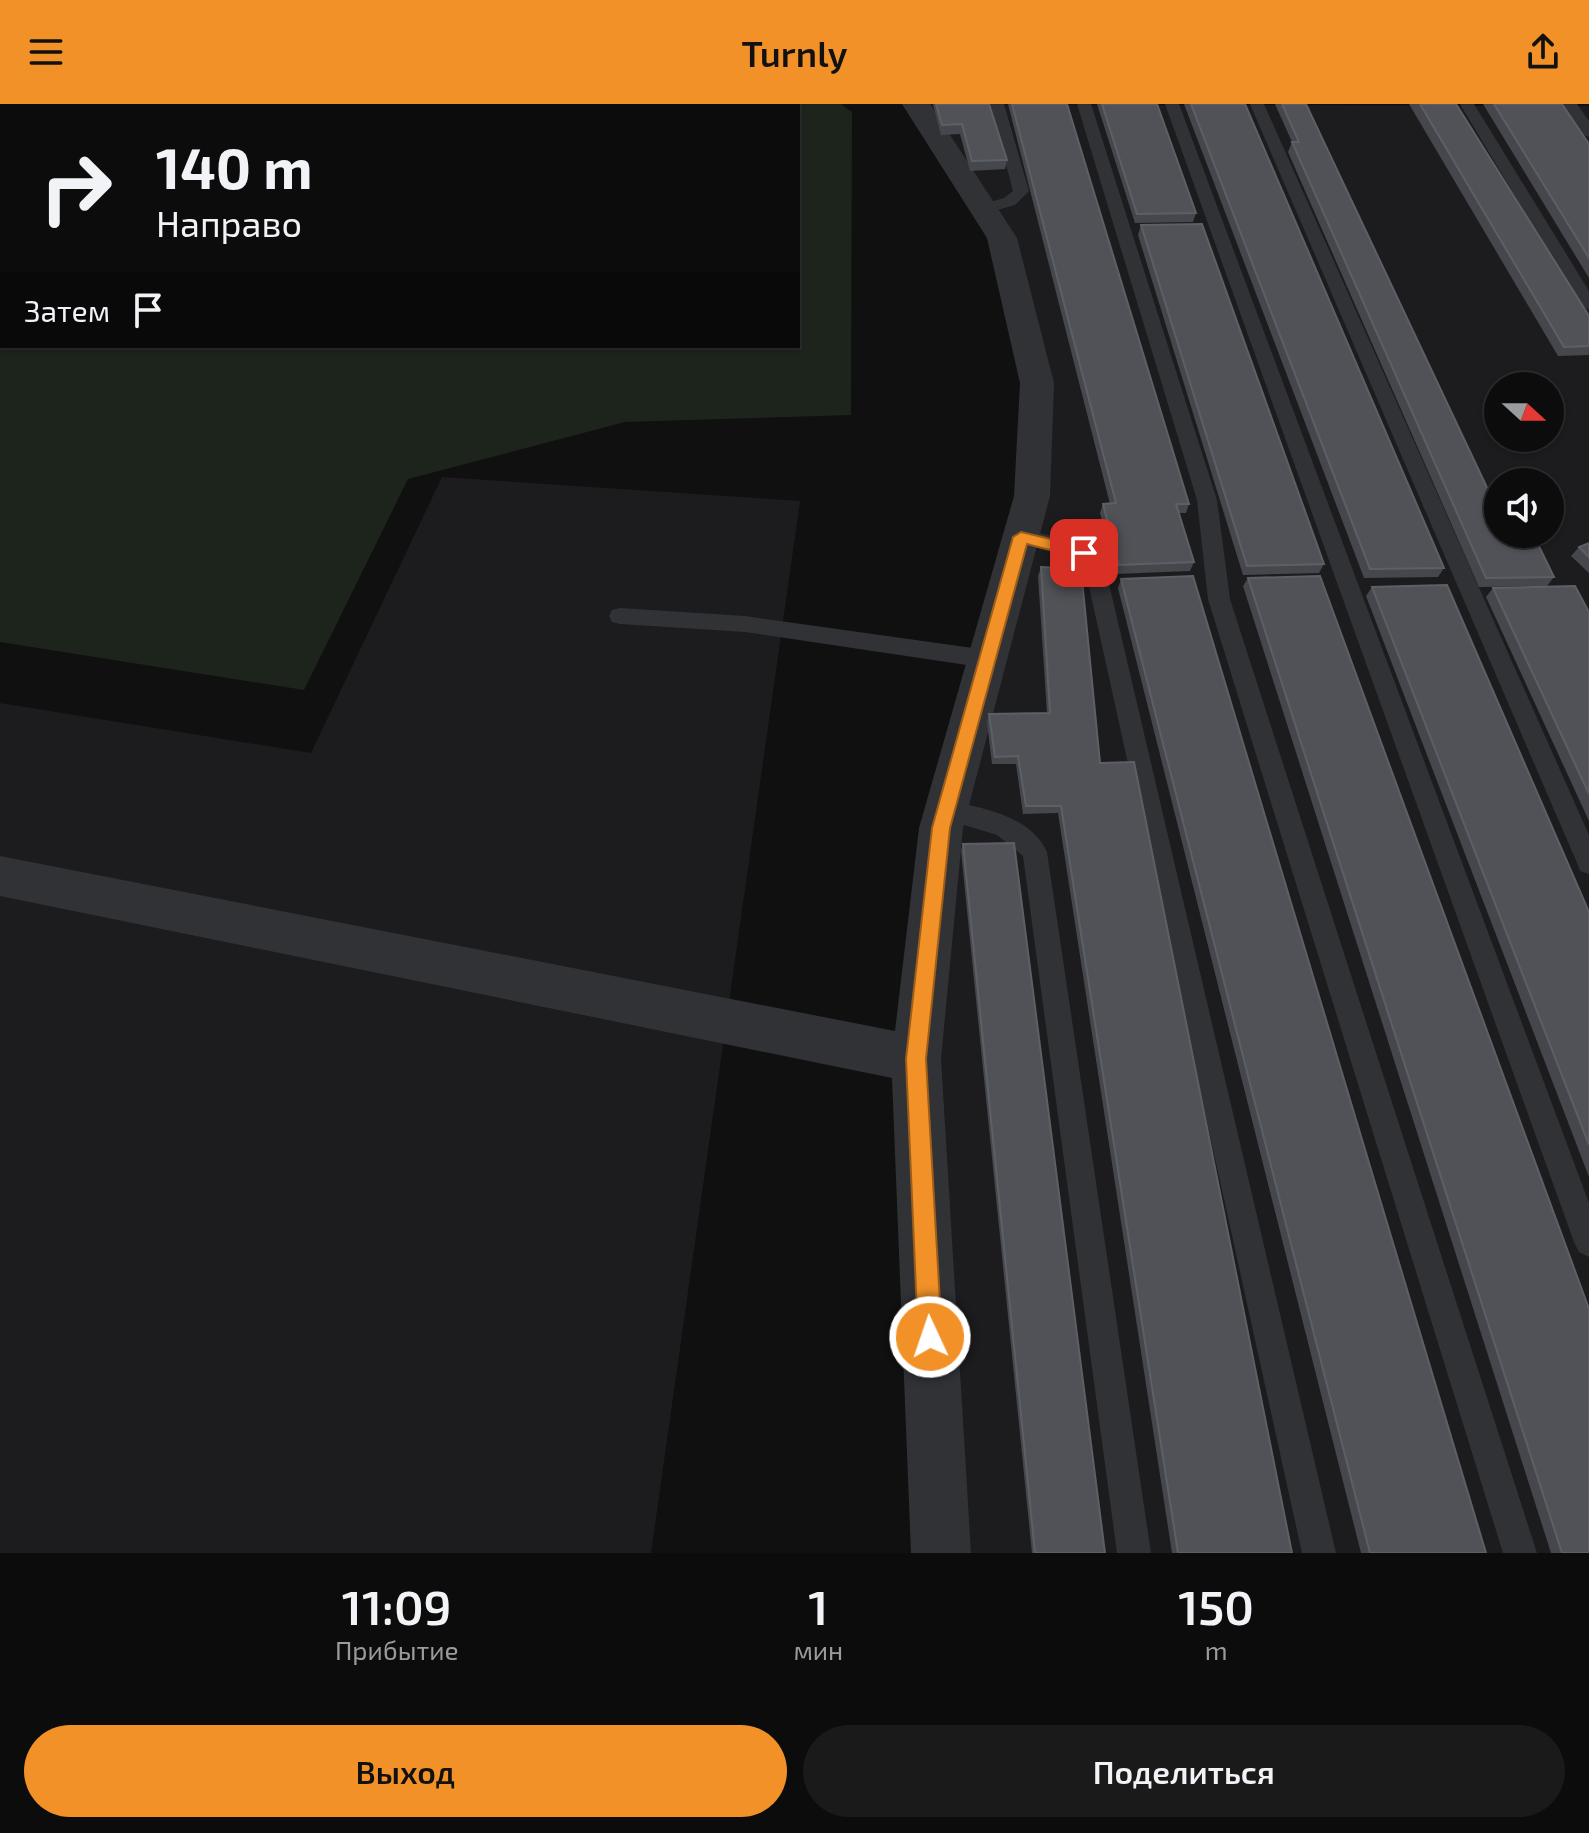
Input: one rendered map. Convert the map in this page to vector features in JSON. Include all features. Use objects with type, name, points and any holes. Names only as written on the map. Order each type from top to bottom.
[{"type":"street","points":[[916,104],[1002,238],[1037,383],[1032,496],[941,828],[916,1059],[941,1553]]},
{"type":"street","points":[[0,876],[916,1059]]},
{"type":"lane","points":[[983,209],[1009,202],[1021,191],[997,104]]},
{"type":"lane","points":[[1084,104],[1207,500],[1219,599],[1520,1553]]},
{"type":"lane","points":[[1172,104],[1589,1242]]},
{"type":"lane","points":[[1257,104],[1589,863]]},
{"type":"lane","points":[[1467,104],[1589,305]]},
{"type":"lane","points":[[1570,104],[1589,132]]},
{"type":"lane","points":[[1021,537],[1084,553],[1096,571],[1319,1553]]},
{"type":"lane","points":[[620,616],[745,624],[987,659]]},
{"type":"lane","points":[[946,810],[1001,823],[1022,835],[1035,852],[1134,1553]]},
{"type":"shaded area","points":[[800,104],[841,104],[852,112],[851,415],[625,422],[408,479],[304,690],[0,642],[0,348],[800,348]]},
{"type":"shaded area","points":[[923,104],[1589,106],[1589,1553],[959,1553],[930,1053],[949,845],[1045,500],[1009,235]]},
{"type":"shaded area","points":[[442,477],[800,501],[651,1553],[0,1553],[0,703],[311,753]]},
{"type":"building","points":[[936,104],[989,104],[1007,160],[972,161],[962,124],[942,125]]},
{"type":"building","points":[[1012,104],[1067,104],[1189,504],[1176,504],[1194,562],[1119,565],[1103,504],[1116,503]]},
{"type":"building","points":[[1102,104],[1157,104],[1196,213],[1137,214]]},
{"type":"building","points":[[1191,104],[1245,104],[1444,568],[1370,569]]},
{"type":"building","points":[[1282,104],[1306,104],[1484,481],[1484,548],[1540,548],[1554,577],[1486,578],[1292,142],[1299,142]]},
{"type":"building","points":[[1420,104],[1456,104],[1589,316],[1589,346],[1564,347]]},
{"type":"building","points":[[1494,104],[1562,104],[1589,144],[1589,258]]},
{"type":"building","points":[[1202,224],[1324,564],[1247,566],[1141,225]]},
{"type":"building","points":[[1589,543],[1589,557],[1579,547]]},
{"type":"building","points":[[1041,567],[1081,569],[1100,763],[1134,762],[1292,1553],[1178,1553],[1061,806],[1026,806],[1018,756],[995,757],[989,714],[1050,713]]},
{"type":"building","points":[[1193,576],[1486,1553],[1370,1553],[1121,579]]},
{"type":"building","points":[[1320,576],[1589,1309],[1589,1553],[1562,1553],[1248,578]]},
{"type":"building","points":[[1447,585],[1589,912],[1589,1145],[1372,587]]},
{"type":"building","points":[[1575,586],[1589,612],[1589,794],[1493,588]]},
{"type":"building","points":[[1014,843],[1105,1553],[1035,1553],[963,844]]},
{"type":"route","points":[[930,1337],[916,1059],[941,828],[1021,537],[1084,553]]}]
